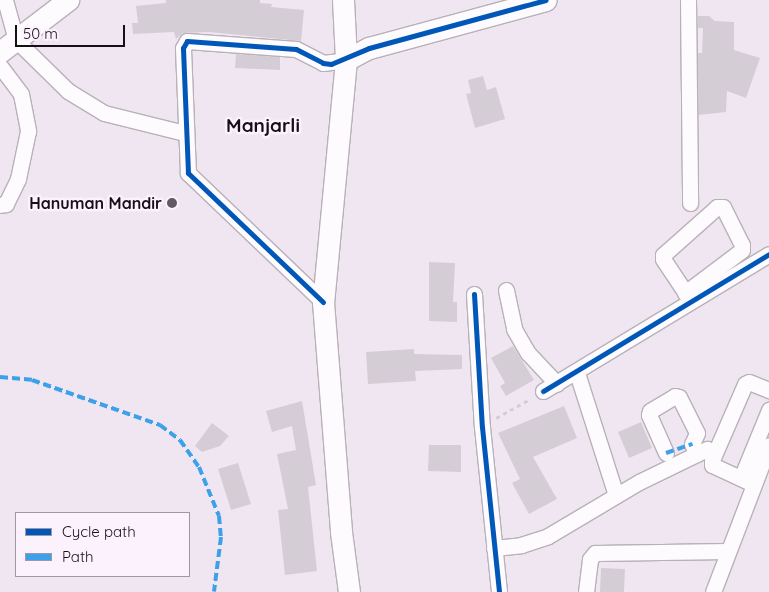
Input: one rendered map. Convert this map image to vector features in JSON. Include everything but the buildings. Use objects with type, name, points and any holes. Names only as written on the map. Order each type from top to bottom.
[{"type":"street","points":[[5,0],[8,46],[68,91],[104,113],[185,133]]},
{"type":"street","points":[[8,46],[68,0]]},
{"type":"street","points":[[323,302],[188,174],[183,48],[187,41],[296,49],[323,63],[346,60],[369,48],[546,0]]},
{"type":"street","points":[[688,0],[690,203]]},
{"type":"street","points":[[340,1],[346,60],[323,302],[341,532],[349,592]]},
{"type":"street","points":[[0,205],[6,204],[18,179],[28,131],[21,94],[2,73]]},
{"type":"street","points":[[717,207],[723,207],[742,245],[742,250],[688,297],[663,259],[663,255],[717,207]]},
{"type":"street","points":[[543,391],[577,373],[688,297],[769,254]]},
{"type":"street","points":[[506,290],[514,329],[528,353],[557,384]]},
{"type":"street","points":[[474,294],[482,427],[499,592]]},
{"type":"street","points":[[577,373],[616,495]]},
{"type":"street","points":[[747,481],[712,465],[712,460],[745,384],[749,382],[769,390]]},
{"type":"street","points":[[494,548],[521,545],[548,536],[616,495],[702,452],[692,444],[697,433],[679,397],[675,396],[650,411],[649,415],[666,453]]},
{"type":"street","points":[[713,592],[747,481],[765,440],[769,410]]},
{"type":"street","points":[[586,592],[590,559],[595,553],[727,551]]},
{"type":"path","points":[[482,427],[543,391]]},
{"type":"marked path","points":[[0,377],[32,380],[160,425],[180,440],[199,467],[219,516],[221,537],[214,592]]},
{"type":"marked path","points":[[666,453],[692,444]]},
{"type":"cycle path","points":[[323,302],[188,173],[183,48],[187,41],[296,49],[323,63],[331,64],[369,48],[546,0]]},
{"type":"cycle path","points":[[543,391],[769,254]]},
{"type":"cycle path","points":[[474,294],[482,427],[499,592]]},
{"type":"place","name":"Hanuman Mandir","points":[[172,203]]},
{"type":"district","name":"Manjarli","points":[[263,126]]}]
